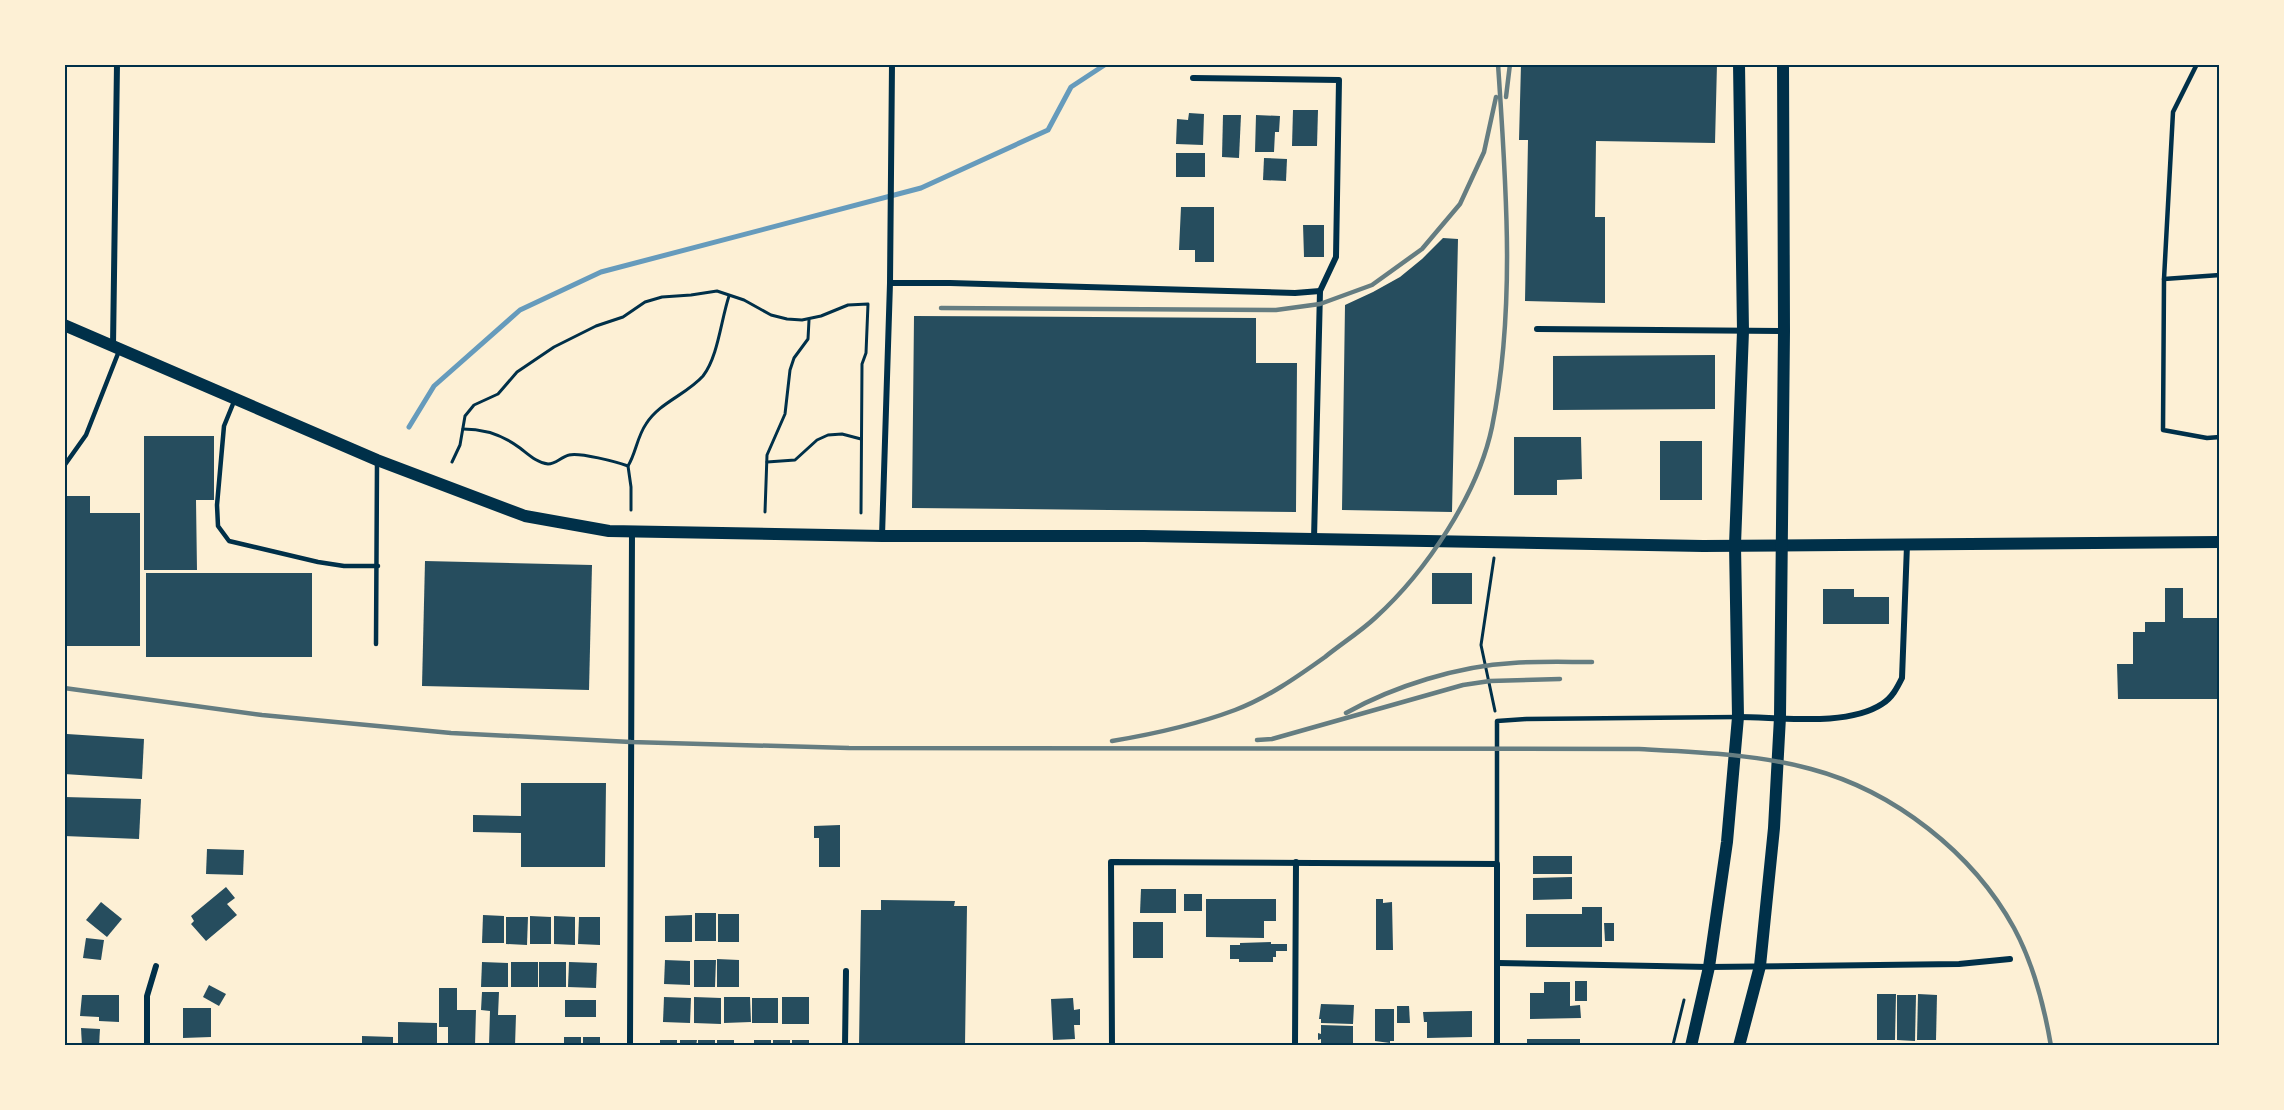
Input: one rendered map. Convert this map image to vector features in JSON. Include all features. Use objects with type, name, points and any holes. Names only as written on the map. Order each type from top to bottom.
[{"type":"main road","points":[[1691,1046],[1709,967],[1727,842],[1738,717],[1735,546],[1743,331],[1739,64]]},
{"type":"main road","points":[[1739,1046],[1760,966],[1773,828],[1780,717],[1784,331],[1783,64]]},
{"type":"main road","points":[[64,325],[377,460],[525,516],[578,527],[632,532],[1314,539],[1496,544],[1735,546],[2220,542]]},
{"type":"street","points":[[117,64],[117,348]]},
{"type":"street","points":[[882,536],[890,283],[892,64]]},
{"type":"street","points":[[1193,78],[1339,80],[1336,257],[1320,291],[1314,539]]},
{"type":"street","points":[[890,283],[1283,293],[1320,291]]},
{"type":"street","points":[[1537,329],[1784,331]]},
{"type":"street","points":[[630,1046],[632,532]]},
{"type":"street","points":[[1738,717],[1844,718],[1875,708],[1895,692],[1902,678],[1907,545]]},
{"type":"street","points":[[1112,1046],[1111,862],[1497,864],[1497,1046]]},
{"type":"street","points":[[1294,1046],[1296,862]]},
{"type":"street","points":[[1498,963],[1709,967],[1959,964],[2010,959]]},
{"type":"street","points":[[147,1046],[147,996],[156,966]]},
{"type":"street","points":[[845,1046],[846,971]]},
{"type":"lane","points":[[2197,64],[2173,112],[2164,279],[2163,430],[2207,438],[2220,437]]},
{"type":"lane","points":[[2164,279],[2220,275]]},
{"type":"lane","points":[[64,466],[86,435],[117,348]]},
{"type":"lane","points":[[235,399],[224,426],[217,505],[218,526],[229,541],[318,562],[344,566],[378,566]]},
{"type":"lane","points":[[376,644],[377,460]]},
{"type":"lane","points":[[1497,864],[1497,721],[1738,717]]},
{"type":"path","points":[[452,462],[465,416],[474,405],[498,394],[517,372],[554,347],[623,317],[637,306],[653,299],[717,291],[744,300],[779,318],[809,320],[848,305],[868,304],[866,353],[862,364],[861,513]]},
{"type":"path","points":[[631,510],[628,466],[634,458],[639,435],[660,407],[694,384],[709,366],[729,296]]},
{"type":"path","points":[[765,512],[767,455],[775,431],[785,414],[792,364],[808,339],[809,320]]},
{"type":"path","points":[[463,429],[484,430],[495,434],[518,446],[538,461],[547,464],[554,463],[568,455],[581,454],[628,466]]},
{"type":"path","points":[[767,462],[795,460],[817,440],[828,435],[842,434],[861,439]]},
{"type":"path","points":[[1496,544],[1481,645],[1497,721]]},
{"type":"path","points":[[1673,1045],[1686,992]]},
{"type":"building","points":[[1521,64],[1717,64],[1715,143],[1596,141],[1595,217],[1605,217],[1605,303],[1525,301],[1528,140],[1519,140]]},
{"type":"building","points":[[1293,110],[1318,110],[1317,146],[1292,146]]},
{"type":"building","points":[[1189,113],[1204,114],[1203,145],[1176,144],[1177,119],[1188,120]]},
{"type":"building","points":[[1223,115],[1241,115],[1239,158],[1222,157]]},
{"type":"building","points":[[1256,115],[1280,116],[1279,132],[1275,132],[1274,152],[1255,152]]},
{"type":"building","points":[[1176,153],[1205,153],[1205,177],[1176,177]]},
{"type":"building","points":[[1264,158],[1287,159],[1286,181],[1263,180]]},
{"type":"building","points":[[1181,207],[1214,207],[1214,262],[1195,262],[1195,250],[1179,250]]},
{"type":"building","points":[[1303,225],[1324,225],[1324,257],[1304,257]]},
{"type":"building","points":[[1443,238],[1458,239],[1452,512],[1342,510],[1345,305],[1400,277]]},
{"type":"building","points":[[914,316],[1256,318],[1256,363],[1297,363],[1296,512],[912,508]]},
{"type":"building","points":[[1715,355],[1715,409],[1553,410],[1553,356]]},
{"type":"building","points":[[144,436],[214,436],[214,500],[196,500],[197,570],[144,570]]},
{"type":"building","points":[[1514,437],[1581,437],[1582,479],[1557,480],[1557,495],[1514,495]]},
{"type":"building","points":[[1660,441],[1702,441],[1702,500],[1660,500]]},
{"type":"building","points":[[64,496],[90,496],[90,513],[140,513],[140,646],[64,646]]},
{"type":"building","points":[[425,561],[592,565],[589,690],[422,686]]},
{"type":"building","points":[[146,573],[312,573],[312,657],[146,657]]},
{"type":"building","points":[[1432,573],[1472,573],[1472,604],[1432,604]]},
{"type":"building","points":[[2165,588],[2183,588],[2183,618],[2220,618],[2220,699],[2118,699],[2117,664],[2133,664],[2133,632],[2145,632],[2145,622],[2165,622]]},
{"type":"building","points":[[1823,589],[1854,589],[1854,597],[1889,597],[1889,624],[1823,624]]},
{"type":"building","points":[[67,734],[144,739],[142,779],[64,774]]},
{"type":"building","points":[[521,783],[606,783],[605,867],[521,867],[521,833],[473,832],[473,815],[521,816]]},
{"type":"building","points":[[64,797],[141,799],[139,839],[64,836]]},
{"type":"building","points":[[840,825],[840,867],[819,867],[819,838],[814,838],[814,826]]},
{"type":"building","points":[[207,849],[244,850],[243,875],[206,874]]},
{"type":"building","points":[[1533,856],[1572,856],[1572,874],[1533,874]]},
{"type":"building","points":[[1572,877],[1572,899],[1533,900],[1533,878]]},
{"type":"building","points":[[226,887],[235,898],[227,904],[237,915],[206,941],[191,924],[194,921],[191,916]]},
{"type":"building","points":[[1141,889],[1176,889],[1176,913],[1140,913]]},
{"type":"building","points":[[1184,894],[1202,894],[1202,911],[1184,911]]},
{"type":"building","points":[[1206,899],[1276,899],[1276,921],[1264,921],[1264,938],[1206,937]]},
{"type":"building","points":[[1376,899],[1383,899],[1383,903],[1392,902],[1393,950],[1376,950]]},
{"type":"building","points":[[881,900],[955,901],[954,906],[967,906],[965,1046],[859,1046],[861,910],[881,910]]},
{"type":"building","points":[[101,902],[122,919],[107,937],[86,920]]},
{"type":"building","points":[[1582,907],[1602,907],[1602,947],[1526,947],[1526,914],[1582,914]]},
{"type":"building","points":[[695,913],[716,913],[716,941],[695,941]]},
{"type":"building","points":[[718,914],[739,914],[739,942],[718,942]]},
{"type":"building","points":[[483,915],[504,916],[504,943],[482,943]]},
{"type":"building","points":[[692,915],[692,942],[665,942],[665,916]]},
{"type":"building","points":[[530,916],[551,917],[551,944],[530,944]]},
{"type":"building","points":[[554,916],[575,917],[575,945],[554,944]]},
{"type":"building","points":[[506,917],[528,917],[527,945],[506,944]]},
{"type":"building","points":[[579,917],[600,917],[600,945],[578,944]]},
{"type":"building","points":[[1133,922],[1163,922],[1163,958],[1133,958]]},
{"type":"building","points":[[1604,923],[1614,923],[1614,941],[1605,941]]},
{"type":"building","points":[[86,938],[104,940],[101,960],[83,958]]},
{"type":"building","points":[[1271,942],[1271,944],[1287,944],[1287,951],[1276,951],[1273,962],[1239,962],[1239,959],[1230,959],[1230,945]]},
{"type":"building","points":[[717,959],[739,960],[739,987],[717,987]]},
{"type":"building","points":[[665,960],[690,961],[690,985],[664,984]]},
{"type":"building","points":[[694,960],[716,960],[715,987],[694,987]]},
{"type":"building","points":[[482,962],[508,963],[508,987],[481,987]]},
{"type":"building","points":[[511,962],[538,962],[538,987],[511,987]]},
{"type":"building","points":[[539,962],[566,962],[566,987],[539,987]]},
{"type":"building","points":[[569,962],[597,963],[596,988],[568,987]]},
{"type":"building","points":[[1575,981],[1587,981],[1587,1001],[1575,1001]]},
{"type":"building","points":[[1544,982],[1570,982],[1570,1006],[1580,1005],[1581,1018],[1530,1019],[1530,993],[1544,993]]},
{"type":"building","points":[[209,985],[226,994],[219,1006],[203,997]]},
{"type":"building","points":[[439,988],[457,988],[457,1010],[476,1010],[475,1046],[448,1046],[448,1027],[439,1027]]},
{"type":"building","points":[[482,992],[499,992],[498,1015],[516,1015],[515,1046],[489,1046],[490,1011],[481,1010]]},
{"type":"building","points":[[1877,994],[1896,994],[1895,1040],[1877,1040]]},
{"type":"building","points":[[1918,994],[1937,995],[1936,1040],[1917,1040]]},
{"type":"building","points":[[82,995],[119,995],[119,1022],[99,1021],[99,1017],[80,1016]]},
{"type":"building","points":[[1897,995],[1916,995],[1915,1041],[1897,1040]]},
{"type":"building","points":[[664,997],[691,998],[690,1023],[663,1022]]},
{"type":"building","points":[[694,997],[721,998],[721,1024],[694,1023]]},
{"type":"building","points":[[724,997],[750,997],[751,1022],[724,1023]]},
{"type":"building","points":[[782,997],[809,997],[809,1024],[782,1024]]},
{"type":"building","points":[[752,998],[778,998],[778,1023],[752,1023]]},
{"type":"building","points":[[1073,998],[1074,1010],[1080,1009],[1080,1025],[1074,1025],[1075,1039],[1053,1040],[1051,999]]},
{"type":"building","points":[[565,1000],[596,1000],[596,1017],[565,1017]]},
{"type":"building","points":[[1321,1004],[1354,1005],[1353,1024],[1321,1023],[1319,1019]]},
{"type":"building","points":[[1397,1006],[1409,1006],[1410,1023],[1397,1023]]},
{"type":"building","points":[[183,1008],[211,1008],[211,1037],[183,1038]]},
{"type":"building","points":[[1375,1009],[1394,1009],[1394,1041],[1390,1043],[1375,1041]]},
{"type":"building","points":[[1472,1011],[1472,1037],[1427,1038],[1427,1022],[1424,1022],[1423,1012]]},
{"type":"building","points":[[398,1022],[437,1023],[437,1046],[398,1046]]},
{"type":"building","points":[[1321,1025],[1353,1026],[1353,1044],[1321,1044],[1321,1039],[1318,1040],[1318,1033],[1321,1034]]},
{"type":"building","points":[[81,1028],[100,1029],[99,1046],[82,1046]]},
{"type":"building","points":[[362,1036],[393,1037],[393,1046],[362,1046]]},
{"type":"building","points":[[564,1037],[581,1037],[581,1046],[564,1046]]},
{"type":"building","points":[[583,1037],[600,1037],[600,1046],[583,1046]]},
{"type":"building","points":[[1527,1039],[1580,1039],[1580,1046],[1527,1046]]},
{"type":"building","points":[[660,1040],[677,1040],[677,1046],[660,1046]]},
{"type":"building","points":[[680,1040],[697,1040],[696,1046],[680,1046]]},
{"type":"building","points":[[698,1040],[715,1040],[715,1046],[698,1046]]},
{"type":"building","points":[[717,1040],[734,1040],[734,1046],[717,1046]]},
{"type":"building","points":[[754,1040],[771,1040],[771,1046],[754,1046]]},
{"type":"building","points":[[773,1040],[790,1040],[790,1046],[773,1046]]},
{"type":"building","points":[[792,1040],[809,1040],[809,1046],[792,1046]]},
{"type":"waterway","points":[[409,427],[434,386],[520,310],[601,272],[921,188],[1048,130],[1071,87],[1106,64]]},
{"type":"railway","points":[[1112,741],[1174,728],[1235,710],[1270,693],[1304,672],[1363,628],[1394,599],[1431,555],[1462,505],[1475,479],[1492,427],[1504,337],[1507,292],[1506,200],[1498,64]]},
{"type":"railway","points":[[1506,97],[1510,64]]},
{"type":"railway","points":[[941,308],[1276,310],[1320,304],[1372,285],[1422,249],[1460,204],[1484,152],[1496,97]]},
{"type":"railway","points":[[1346,713],[1406,686],[1471,668],[1523,662],[1592,662]]},
{"type":"railway","points":[[1257,740],[1272,739],[1463,685],[1490,681],[1560,679]]},
{"type":"railway","points":[[64,688],[262,715],[451,733],[631,742],[849,748],[1639,749],[1726,754],[1769,760],[1811,769],[1842,779],[1872,793],[1901,809],[1954,851],[1997,901],[2021,942],[2037,985],[2051,1046]]}]
